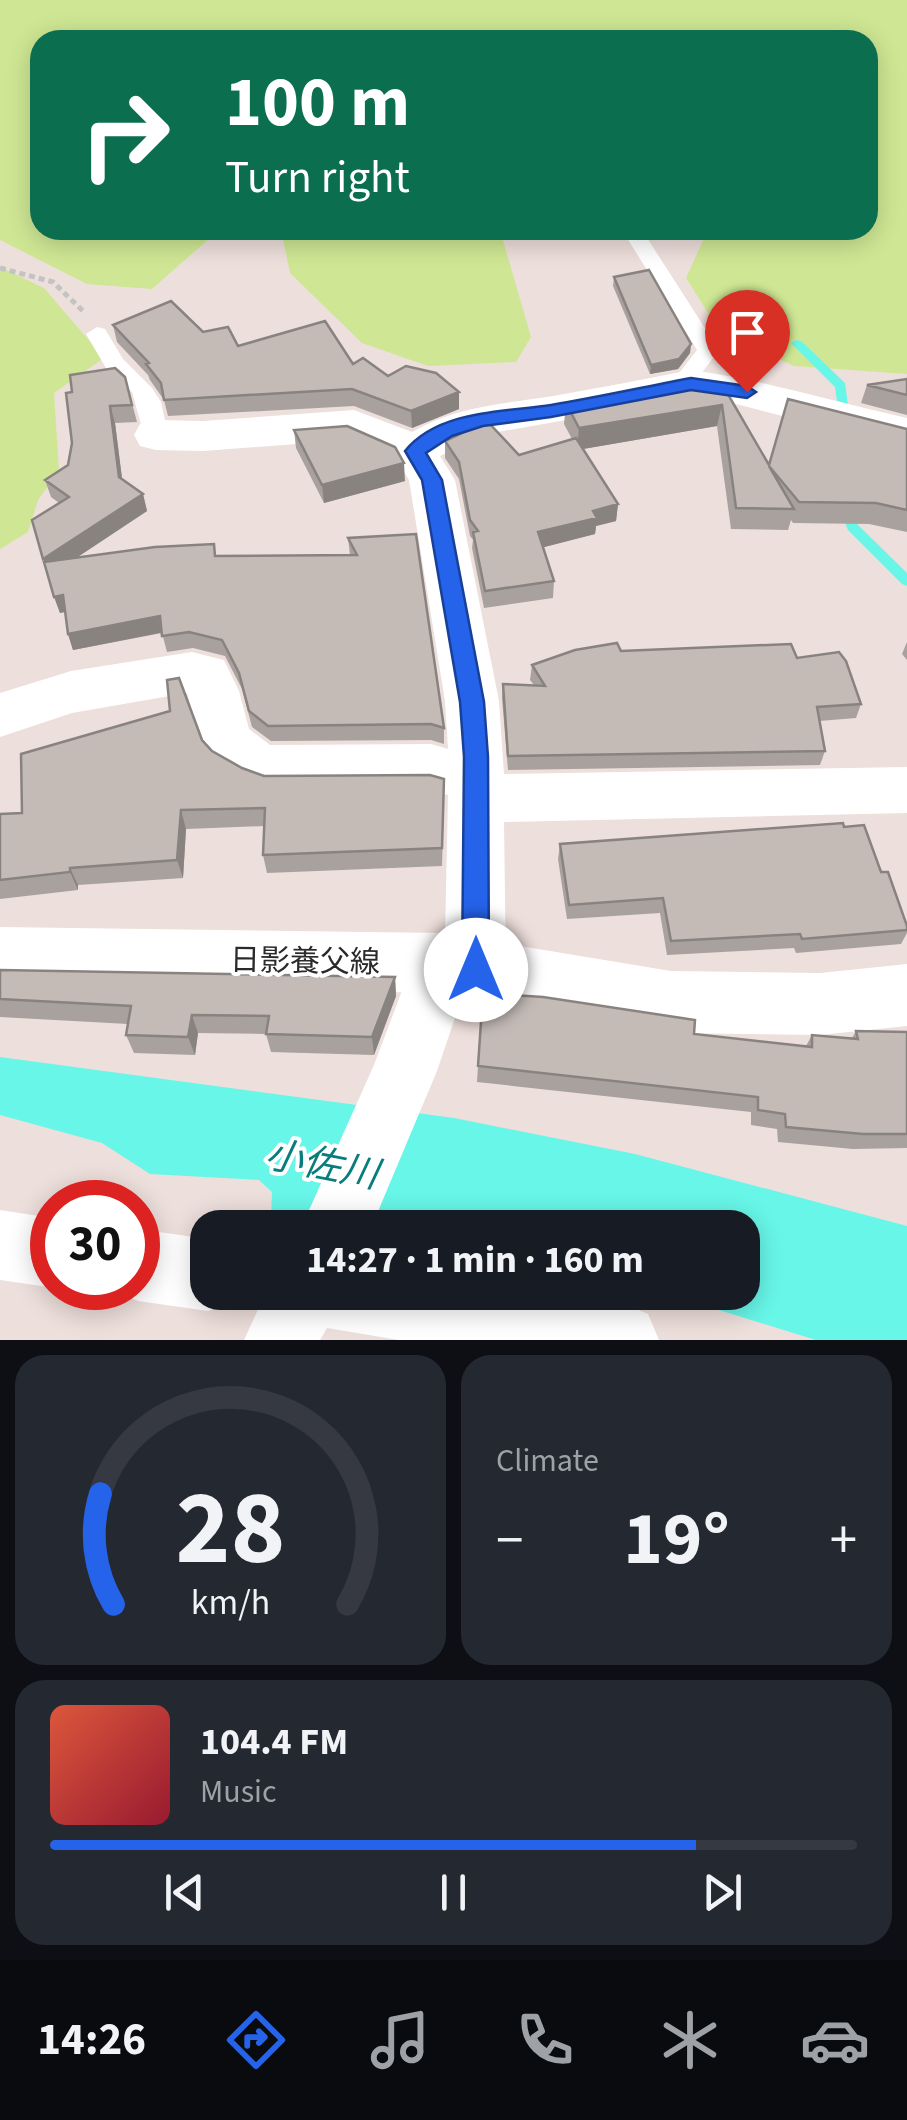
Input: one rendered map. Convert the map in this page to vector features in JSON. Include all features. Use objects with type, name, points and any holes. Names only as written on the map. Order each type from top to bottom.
[{"type":"main road","name":"日影養父線","points":[[0,956],[459,966],[671,1002],[820,1004],[907,995]]},
{"type":"street","points":[[414,451],[446,432],[480,420],[551,411],[691,384],[747,392],[780,404],[907,433]]},
{"type":"street","points":[[156,435],[203,436],[354,425],[414,451],[432,480],[466,664],[476,757],[459,966],[404,1071],[344,1210]]},
{"type":"street","points":[[0,716],[70,692],[192,672],[206,675],[213,688],[220,734],[247,761],[268,768],[430,767],[474,790],[907,790]]},
{"type":"street","points":[[0,1246],[30,1250]]},
{"type":"street","points":[[160,1268],[190,1272]]},
{"type":"street","points":[[281,1340],[297,1310]]},
{"type":"street","points":[[438,1310],[622,1340]]},
{"type":"lane","points":[[638,240],[708,350],[690,373],[691,384]]},
{"type":"lane","points":[[97,334],[114,363],[141,388],[156,435]]},
{"type":"path","points":[[0,268],[52,282],[82,309],[97,334]]},
{"type":"green space","points":[[0,0],[907,0],[907,374],[794,366],[720,332],[686,278],[703,240],[878,240],[878,30],[30,30],[30,240],[208,240],[152,289],[87,284],[0,240]]},
{"type":"green space","points":[[283,240],[503,240],[531,337],[516,362],[428,366],[362,343],[290,273]]},
{"type":"green space","points":[[0,267],[44,288],[104,358],[54,393],[59,471],[38,500],[28,532],[0,549]]},
{"type":"water","name":"小佐川","points":[[0,1057],[454,1118],[635,1154],[907,1226],[907,1340],[816,1340],[719,1310],[760,1310],[760,1210],[271,1210],[272,1192],[259,1180],[150,1174],[102,1143],[0,1115]]},
{"type":"building","points":[[649,270],[691,344],[679,359],[651,365],[614,277]]},
{"type":"building","points":[[171,301],[203,332],[228,327],[238,346],[325,321],[353,364],[363,358],[388,376],[406,366],[436,373],[459,392],[411,411],[352,389],[164,400],[161,383],[146,364],[149,363],[113,325]]},
{"type":"building","points":[[115,368],[125,377],[132,405],[110,406],[119,477],[143,494],[43,559],[32,520],[69,497],[45,480],[68,465],[72,443],[66,393],[72,392],[70,375]]},
{"type":"building","points":[[907,379],[907,395],[867,385]]},
{"type":"building","points":[[695,381],[722,384],[769,465],[788,399],[907,429],[907,510],[876,503],[799,502],[769,466],[794,509],[736,508],[722,405],[579,428],[566,403]]},
{"type":"building","points":[[487,421],[519,455],[576,438],[618,504],[593,511],[597,518],[538,532],[554,581],[485,591],[473,532],[478,531],[470,520],[459,462],[445,441]]},
{"type":"building","points":[[347,426],[395,447],[404,463],[322,485],[294,430]]},
{"type":"building","points":[[416,534],[444,728],[431,724],[268,726],[249,711],[239,673],[222,640],[189,632],[162,636],[160,616],[68,634],[63,595],[54,597],[44,562],[155,547],[214,544],[215,556],[357,555],[348,538]]},
{"type":"building","points":[[617,643],[621,651],[791,644],[797,658],[839,652],[861,704],[817,707],[825,751],[508,756],[503,684],[545,686],[532,665],[575,650]]},
{"type":"building","points":[[179,678],[202,740],[212,751],[242,768],[264,776],[430,775],[444,779],[442,848],[263,855],[265,808],[181,810],[177,860],[70,868],[70,872],[0,880],[0,814],[22,813],[21,754],[170,711],[167,680]]},
{"type":"building","points":[[843,823],[844,827],[864,825],[881,872],[888,872],[907,930],[802,939],[800,934],[671,941],[663,898],[569,905],[560,844]]},
{"type":"building","points":[[0,970],[395,977],[372,1037],[266,1034],[269,1016],[192,1015],[188,1037],[126,1035],[131,1006],[0,999]]},
{"type":"building","points":[[483,993],[543,997],[695,1020],[694,1034],[812,1047],[812,1035],[858,1039],[856,1031],[907,1032],[907,1134],[786,1127],[785,1114],[758,1110],[758,1097],[478,1066]]},
{"type":"waterway","points":[[797,343],[841,386],[842,405]]},
{"type":"waterway","points":[[846,509],[852,527],[907,581]]},
{"type":"route","points":[[476,970],[476,757],[472,702],[432,480],[414,451],[460,425],[480,420],[551,411],[691,384],[747,392]]}]
